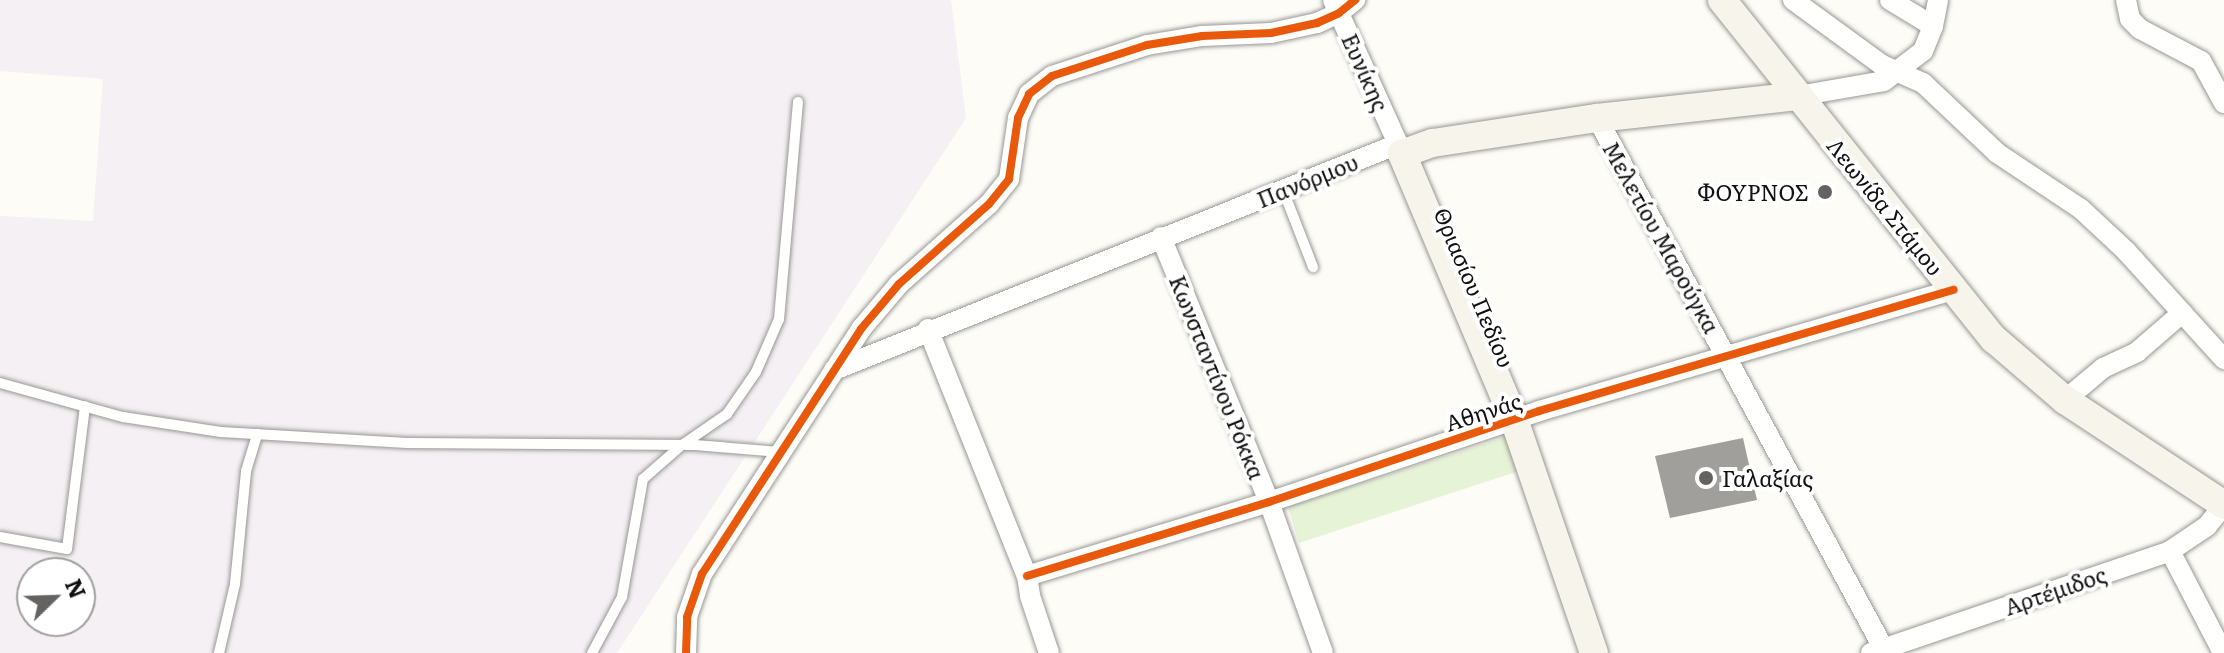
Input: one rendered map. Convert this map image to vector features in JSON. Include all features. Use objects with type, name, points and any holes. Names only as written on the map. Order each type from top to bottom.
[{"type":"main road","name":"Λεωνίδα Στάμου","points":[[1733,5],[1798,96],[1994,339],[2065,400],[2224,505]]},
{"type":"main road","name":"Πανόρμου","points":[[1405,149],[1597,118],[1798,96]]},
{"type":"main road","name":"Θριασίου Πεδίου","points":[[1405,149],[1521,417],[1611,653]]},
{"type":"main road","name":"Θριασίου Πεδίου","points":[[1521,417],[1594,653]]},
{"type":"street","points":[[1793,0],[1882,65],[1923,83],[1997,153],[2081,209],[2126,251],[2224,359]]},
{"type":"street","points":[[1890,0],[1933,26]]},
{"type":"street","points":[[1798,96],[1884,81],[1923,51],[1933,26],[1938,0]]},
{"type":"street","points":[[2126,0],[2130,19],[2140,29],[2201,61],[2224,103]]},
{"type":"street","points":[[686,653],[687,617],[702,574],[833,370],[899,284],[989,204],[1009,179],[1018,118],[1029,94],[1052,76],[1147,45],[1202,36],[1271,33],[1317,23],[1342,4]]},
{"type":"street","name":"Ευνίκης","points":[[1342,4],[1405,149]]},
{"type":"street","name":"Μελετίου Μαρούγκα","points":[[1597,118],[1726,354],[1880,651]]},
{"type":"street","name":"Πανόρμου","points":[[833,370],[1161,237],[1283,190],[1405,149]]},
{"type":"street","name":"Κωνσταντίνου Ρόκκα","points":[[1161,237],[1269,502],[1323,653]]},
{"type":"street","name":"Αθηνάς","points":[[1027,576],[1269,502],[1521,417],[1726,354],[1954,290]]},
{"type":"street","points":[[2065,400],[2103,368],[2137,352],[2182,313]]},
{"type":"street","points":[[928,329],[1027,576],[1030,596],[1049,653]]},
{"type":"street","name":"Αρτέμιδος","points":[[1880,651],[2170,551],[2207,526],[2224,505]]},
{"type":"street","points":[[2170,551],[2223,653]]},
{"type":"lane","points":[[592,653],[622,597],[635,540],[638,496],[643,479],[682,445],[727,414],[756,372],[779,319],[798,102]]},
{"type":"lane","points":[[1283,190],[1313,267]]},
{"type":"lane","points":[[0,383],[123,417],[257,434],[407,443],[682,445],[780,452]]},
{"type":"lane","points":[[0,537],[67,549],[85,406]]},
{"type":"lane","points":[[219,653],[235,584],[246,471],[257,434]]},
{"type":"shaded area","points":[[0,0],[951,0],[966,118],[617,653],[0,653],[0,216],[93,221],[103,79],[0,71]]},
{"type":"green space","points":[[1508,436],[1519,471],[1299,543],[1288,507]]},
{"type":"building","name":"Γαλαξίας","points":[[1743,438],[1757,500],[1670,518],[1655,456]]},
{"type":"cycle path","points":[[686,653],[687,617],[702,574],[861,329],[899,284],[989,204],[1009,179],[1018,118],[1029,94],[1052,76],[1147,45],[1202,36],[1271,33],[1317,23],[1339,13],[1355,0]]},
{"type":"cycle path","points":[[1027,576],[1269,502],[1539,411],[1954,290]]},
{"type":"place","name":"ΦΟΥΡΝΟΣ","points":[[1825,192]]},
{"type":"place","name":"Γαλαξίας","points":[[1706,478]]}]
